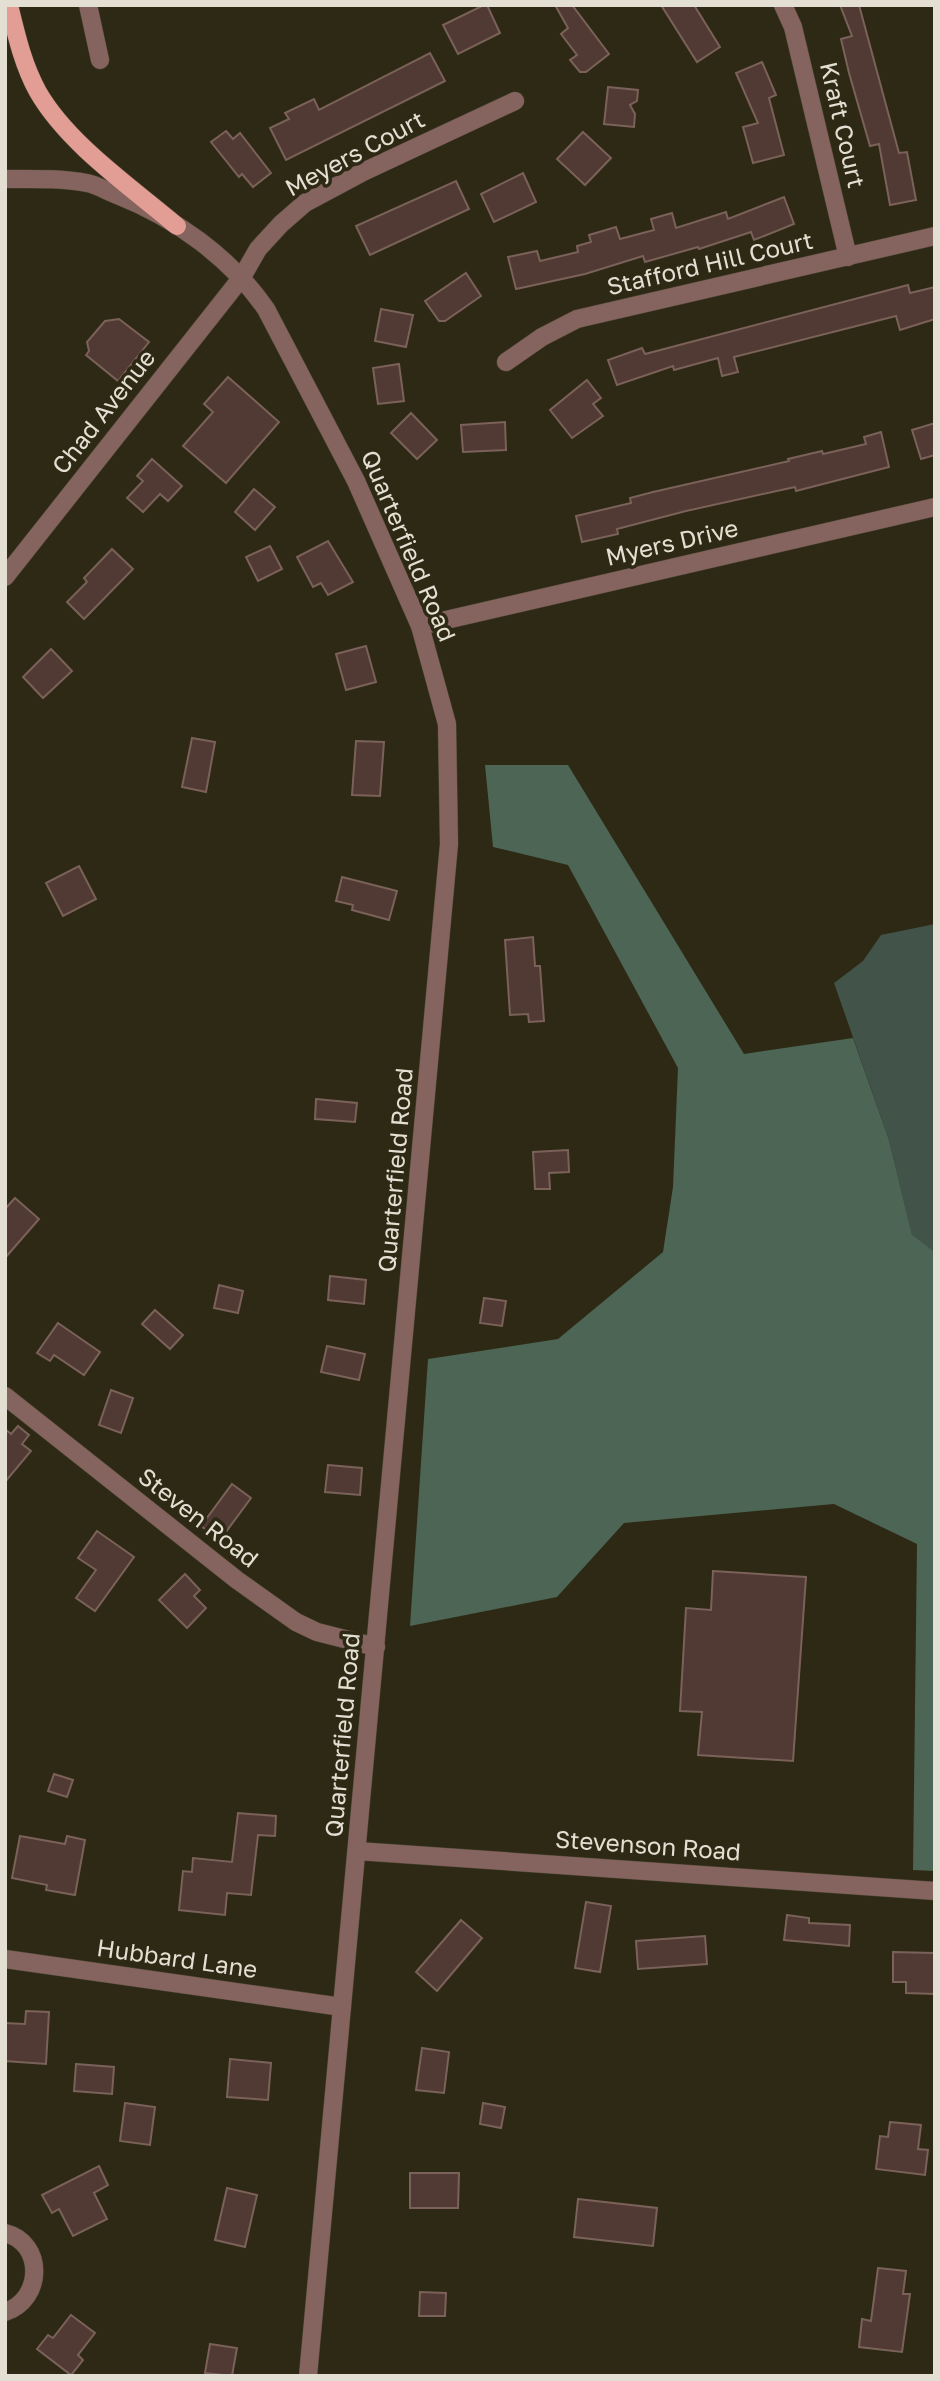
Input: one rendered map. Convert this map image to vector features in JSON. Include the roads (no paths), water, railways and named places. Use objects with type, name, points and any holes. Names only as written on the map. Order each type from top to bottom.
[{"type":"main road","points":[[9,5],[25,63],[38,92],[53,113],[73,136],[109,169],[177,226]]},
{"type":"street","points":[[88,5],[100,60]]},
{"type":"street","name":"Kraft Court","points":[[783,5],[793,27],[848,257]]},
{"type":"street","name":"Meyers Court","points":[[242,277],[258,249],[305,203],[363,172],[515,101]]},
{"type":"street","name":"Quarterfield Road","points":[[5,179],[89,184],[130,200],[177,226],[242,277],[266,309],[356,481],[420,626],[447,724],[449,844],[308,2376]]},
{"type":"street","name":"Stafford Hill Court","points":[[506,362],[542,337],[577,319],[935,236]]},
{"type":"street","name":"Chad Avenue","points":[[5,578],[242,277]]},
{"type":"street","name":"Myers Drive","points":[[420,626],[935,507]]},
{"type":"street","name":"Steven Road","points":[[5,1396],[237,1580],[296,1622],[317,1632],[376,1647]]},
{"type":"street","name":"Stevenson Road","points":[[357,1851],[935,1891]]},
{"type":"street","name":"Hubbard Lane","points":[[5,1959],[342,2007]]},
{"type":"street","points":[[5,2233],[23,2242],[30,2251],[35,2272],[34,2284],[28,2295],[20,2304],[5,2312]]}]
